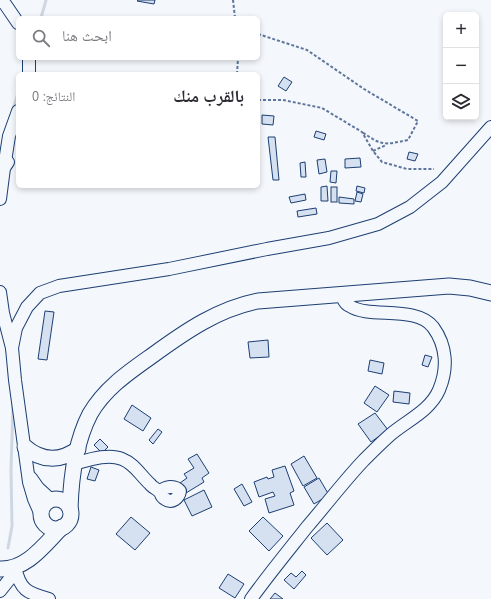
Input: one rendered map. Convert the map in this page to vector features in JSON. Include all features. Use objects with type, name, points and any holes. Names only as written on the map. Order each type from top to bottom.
[{"type":"main road","points":[[31,558],[39,540],[43,508],[53,499],[73,464],[90,416],[104,395],[112,386],[178,337],[207,319],[241,304],[258,301],[449,286],[491,292]]},
{"type":"main road","points":[[25,447],[37,455],[51,459],[65,457],[78,449]]},
{"type":"main road","points":[[10,569],[31,558],[66,525],[71,517],[70,508],[73,464]]},
{"type":"main road","points":[[53,499],[64,501],[70,508]]},
{"type":"main road","points":[[42,518],[49,527],[62,528]]},
{"type":"street","points":[[0,0],[5,4],[16,20]]},
{"type":"street","points":[[29,60],[29,72]]},
{"type":"street","points":[[0,199],[8,162],[9,136],[16,117]]},
{"type":"street","points":[[12,348],[16,328],[27,307],[40,293],[59,286],[169,269],[329,238],[378,224],[410,208],[442,182],[491,127]]},
{"type":"street","points":[[0,292],[3,313],[12,348],[28,473],[33,495],[42,518]]},
{"type":"street","points":[[251,599],[284,556],[363,461],[389,436],[420,413],[431,402],[438,390],[445,369],[444,352],[441,341],[432,325],[425,320],[399,313],[358,310],[348,305],[341,294]]},
{"type":"street","points":[[73,464],[101,458],[121,458],[133,466],[149,484],[160,492]]},
{"type":"street","points":[[28,473],[38,488],[53,499]]},
{"type":"street","points":[[0,591],[10,569]]},
{"type":"street","points":[[10,569],[26,591],[48,599]]},
{"type":"path","points":[[233,0],[236,16]]},
{"type":"path","points":[[260,35],[307,50],[364,89],[418,121],[408,140],[387,144],[373,151]]},
{"type":"path","points":[[237,72],[238,60]]},
{"type":"path","points":[[260,100],[283,100],[322,108],[377,142],[387,144]]},
{"type":"path","points":[[362,132],[373,151],[382,162],[407,169],[434,169]]},
{"type":"building","points":[[155,0],[154,4],[137,1]]},
{"type":"building","points":[[284,77],[292,82],[286,91],[278,86]]},
{"type":"building","points":[[262,115],[274,116],[273,125],[262,124]]},
{"type":"building","points":[[316,131],[326,134],[324,140],[314,137]]},
{"type":"building","points":[[268,137],[275,137],[279,180],[273,180]]},
{"type":"building","points":[[409,152],[418,154],[415,161],[407,159]]},
{"type":"building","points":[[360,158],[361,167],[345,168],[345,159]]},
{"type":"building","points":[[325,159],[327,172],[319,174],[317,160]]},
{"type":"building","points":[[305,162],[306,177],[301,177],[300,163]]},
{"type":"building","points":[[331,171],[337,171],[336,183],[330,182]]},
{"type":"building","points":[[327,186],[328,201],[321,201],[321,187]]},
{"type":"building","points":[[357,186],[365,188],[364,193],[356,191]]},
{"type":"building","points":[[331,187],[337,187],[337,202],[331,202]]},
{"type":"building","points":[[357,192],[363,194],[361,202],[355,201]]},
{"type":"building","points":[[305,194],[306,200],[291,203],[289,197]]},
{"type":"building","points":[[339,197],[354,199],[354,204],[339,203]]},
{"type":"building","points":[[316,208],[317,214],[298,217],[297,211]]},
{"type":"building","points":[[45,311],[54,312],[47,360],[38,359]]},
{"type":"building","points":[[268,340],[269,357],[250,358],[248,342]]},
{"type":"building","points":[[425,355],[432,357],[428,367],[422,365]]},
{"type":"building","points":[[370,360],[384,363],[382,374],[368,371]]},
{"type":"building","points":[[375,386],[389,395],[377,412],[364,403]]},
{"type":"building","points":[[394,391],[410,393],[409,404],[393,402]]},
{"type":"building","points":[[132,405],[151,418],[143,431],[124,419]]},
{"type":"building","points":[[375,413],[388,430],[371,442],[358,424]]},
{"type":"building","points":[[158,429],[162,432],[153,444],[149,440]]},
{"type":"building","points":[[100,439],[108,447],[102,453],[94,445]]},
{"type":"building","points":[[197,454],[209,473],[202,478],[204,482],[186,493],[180,483],[187,478],[184,474],[194,468],[188,459]]},
{"type":"building","points":[[304,456],[317,478],[303,486],[291,464]]},
{"type":"building","points":[[285,466],[294,491],[290,493],[294,505],[269,513],[265,499],[275,496],[273,492],[259,497],[254,482],[267,477],[268,479],[274,477],[272,470]]},
{"type":"building","points":[[91,467],[99,470],[95,481],[87,479]]},
{"type":"building","points":[[319,478],[329,495],[314,504],[304,487]]},
{"type":"building","points":[[242,484],[252,502],[244,506],[234,489]]},
{"type":"building","points":[[204,490],[212,507],[192,516],[184,500]]},
{"type":"building","points":[[131,517],[150,533],[135,550],[116,534]]},
{"type":"building","points":[[263,517],[283,536],[269,551],[249,531]]},
{"type":"building","points":[[327,523],[343,540],[327,555],[311,538]]},
{"type":"building","points":[[302,571],[306,575],[294,589],[284,580],[291,573],[296,577]]},
{"type":"building","points":[[228,574],[244,584],[235,598],[219,588]]},
{"type":"building","points":[[275,593],[283,599],[270,599]]},
{"type":"waterway","points":[[42,16],[46,0]]},
{"type":"waterway","points":[[13,110],[16,100]]},
{"type":"waterway","points":[[8,548],[12,526],[11,470],[13,405]]}]
